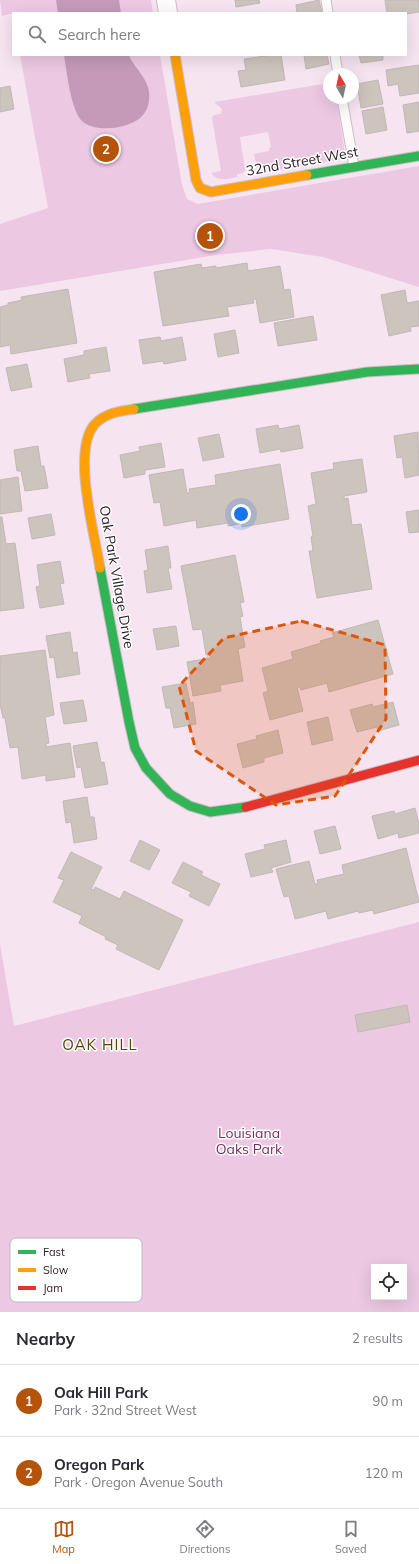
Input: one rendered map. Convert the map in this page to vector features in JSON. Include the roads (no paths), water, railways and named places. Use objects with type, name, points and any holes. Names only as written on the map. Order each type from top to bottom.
[{"type":"street","points":[[166,0],[168,12]]},
{"type":"street","name":"32nd Street West","points":[[175,56],[196,180],[200,188],[211,192],[354,166],[419,156]]},
{"type":"street","name":"Oak Park Village Drive","points":[[419,369],[362,373],[116,412],[105,416],[95,424],[88,436],[84,467],[103,585],[135,748],[142,764],[164,789],[181,802],[201,810],[221,811],[241,808],[419,760]]},
{"type":"lane","points":[[326,0],[328,12]]},
{"type":"lane","points":[[335,56],[337,68]]},
{"type":"lane","points":[[343,104],[354,166]]},
{"type":"place","name":"Oregon Park","points":[[106,149]]},
{"type":"place","name":"Oak Hill Park","points":[[210,236]]},
{"type":"district","name":"OAK HILL","points":[[100,1044]]},
{"type":"park label","name":"Louisiana Oaks Park","points":[[249,1142]]}]
